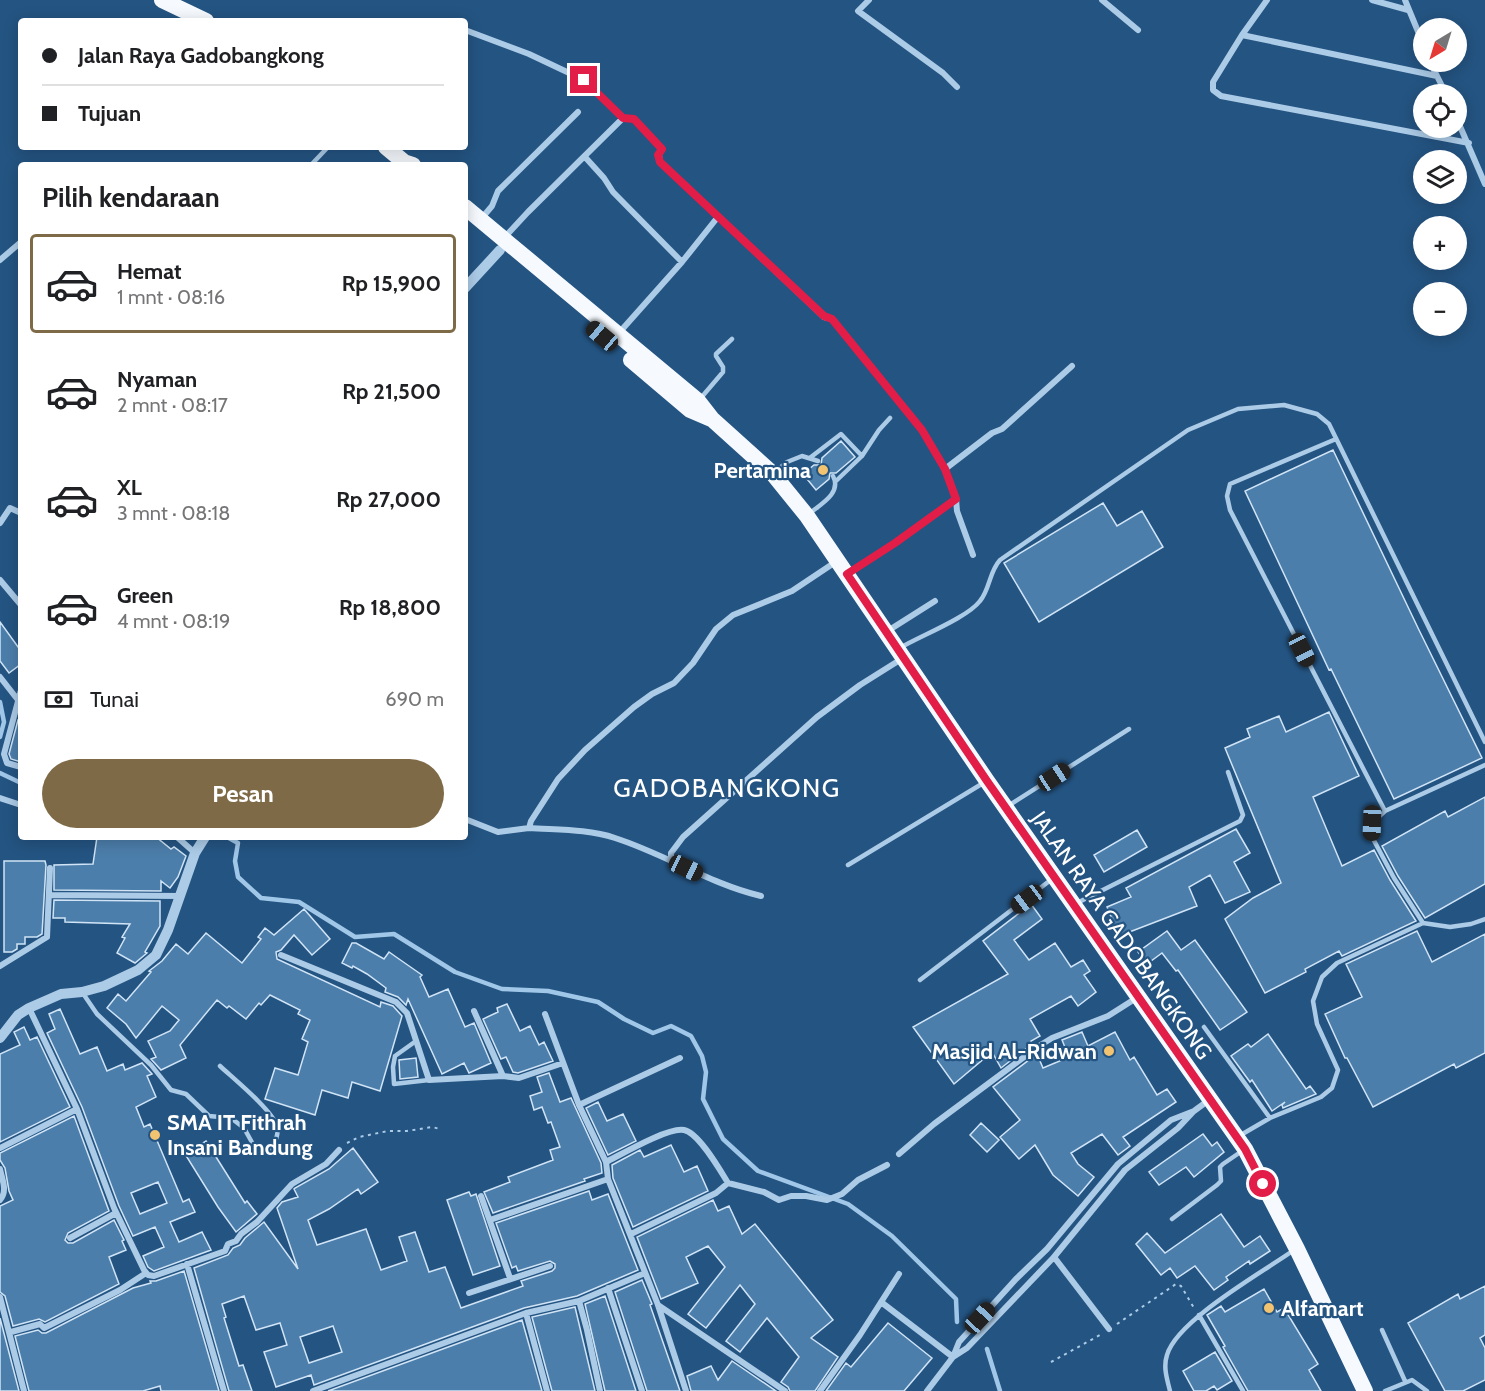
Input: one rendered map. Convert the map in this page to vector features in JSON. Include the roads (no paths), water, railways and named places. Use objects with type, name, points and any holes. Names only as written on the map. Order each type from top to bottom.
[{"type":"highway","points":[[162,0],[200,18]]},
{"type":"highway","name":"JALAN RAYA GADOBANGKONG","points":[[473,220],[698,401],[712,419],[773,474],[807,516],[987,781],[1240,1143],[1297,1249],[1365,1391]]},
{"type":"highway","name":"JALAN RAYA GADOBANGKONG","points":[[502,244],[690,410],[712,419]]},
{"type":"street","points":[[869,0],[858,10],[943,73],[957,87]]},
{"type":"street","points":[[1102,0],[1138,30]]},
{"type":"street","points":[[1267,0],[1213,82],[1213,90],[1221,96],[1469,143]]},
{"type":"street","points":[[1372,0],[1408,10]]},
{"type":"street","points":[[1405,0],[1413,21]]},
{"type":"street","points":[[468,31],[529,54],[584,80],[623,118],[634,119],[662,149],[658,155],[660,162],[717,218],[824,316],[832,319],[922,430],[945,469],[973,555]]},
{"type":"street","points":[[1242,35],[1437,76]]},
{"type":"street","points":[[1435,72],[1441,84]]},
{"type":"street","points":[[473,220],[492,206],[498,191],[578,112]]},
{"type":"street","points":[[468,284],[528,212],[623,118]]},
{"type":"street","points":[[1466,138],[1485,184]]},
{"type":"street","points":[[585,157],[613,192],[682,262]]},
{"type":"street","points":[[617,334],[682,262],[717,218]]},
{"type":"street","points":[[0,260],[18,245]]},
{"type":"street","points":[[945,469],[992,433],[1002,429],[1072,366]]},
{"type":"street","points":[[529,828],[531,821],[558,779],[585,750],[634,706],[674,683],[693,663],[716,629],[733,615],[792,591],[895,543],[956,499]]},
{"type":"street","points":[[0,523],[10,508],[18,512]]},
{"type":"street","points":[[0,580],[18,601]]},
{"type":"street","points":[[886,632],[934,601]]},
{"type":"street","points":[[672,860],[671,853],[683,837],[780,753],[817,717],[900,654]]},
{"type":"street","points":[[0,677],[18,700],[4,758],[7,763],[18,766]]},
{"type":"street","points":[[0,798],[18,804]]},
{"type":"street","points":[[468,820],[498,832],[529,828],[596,833],[616,838],[672,860],[704,876],[761,896]]},
{"type":"street","points":[[180,840],[195,854]]},
{"type":"street","points":[[0,1038],[18,1015],[28,1008],[61,994],[82,992],[123,978],[138,970],[156,955],[195,854],[203,840]]},
{"type":"street","points":[[0,966],[47,937],[50,868]]},
{"type":"street","points":[[49,895],[180,896]]},
{"type":"street","points":[[281,955],[396,1002],[407,1013],[429,1080],[504,1076],[519,1078],[563,1063]]},
{"type":"street","points":[[899,1154],[934,1124],[1039,1046],[1052,1038],[1108,1016],[1138,997]]},
{"type":"street","points":[[28,1008],[76,1109],[117,1213],[146,1274]]},
{"type":"street","points":[[474,1011],[504,1076]]},
{"type":"street","points":[[545,1014],[579,1105],[606,1162],[608,1179],[658,1305],[686,1391]]},
{"type":"street","points":[[579,1105],[680,1058]]},
{"type":"street","points":[[953,1357],[967,1348],[1054,1257],[1125,1170],[1209,1100]]},
{"type":"street","points":[[0,1148],[76,1109]]},
{"type":"street","points":[[927,1391],[953,1357],[959,1342],[1016,1279],[1047,1249],[1118,1164],[1171,1120],[1194,1111]]},
{"type":"street","points":[[606,1162],[667,1132],[683,1130],[696,1137],[728,1184],[764,1192],[779,1200],[792,1196],[827,1200],[842,1194],[858,1180],[887,1165]]},
{"type":"street","points":[[10,1332],[40,1324],[44,1328],[120,1290],[146,1274],[154,1276],[225,1251],[228,1244],[236,1241],[292,1184],[326,1164],[339,1150]]},
{"type":"street","points":[[0,1169],[5,1190],[0,1200]]},
{"type":"street","points":[[490,1220],[608,1179]]},
{"type":"street","points":[[631,1234],[716,1193],[728,1184]]},
{"type":"street","points":[[481,1196],[510,1278]]},
{"type":"street","points":[[70,1238],[117,1213]]},
{"type":"street","points":[[1054,1257],[1109,1329]]},
{"type":"street","points":[[186,1264],[224,1391]]},
{"type":"street","points":[[469,1293],[550,1266]]},
{"type":"street","points":[[313,1391],[526,1312],[579,1301],[645,1273]]},
{"type":"street","points":[[820,1391],[899,1274]]},
{"type":"street","points":[[608,1288],[642,1391]]},
{"type":"street","points":[[0,1297],[3,1318],[10,1332],[24,1391]]},
{"type":"street","points":[[579,1301],[600,1391]]},
{"type":"street","points":[[881,1302],[953,1357]]},
{"type":"street","points":[[658,1305],[785,1391]]},
{"type":"street","points":[[526,1312],[547,1391]]},
{"type":"lane","points":[[314,162],[325,150]]},
{"type":"lane","points":[[698,401],[723,372],[723,367],[716,354],[732,339]]},
{"type":"lane","points":[[900,654],[971,610],[985,594],[993,568],[1000,560],[1188,430],[1238,409],[1284,405],[1317,414],[1329,424],[1485,742]]},
{"type":"lane","points":[[807,516],[832,494],[835,488],[834,479],[862,456],[890,418]]},
{"type":"lane","points":[[811,457],[841,434],[862,456]]},
{"type":"lane","points":[[1336,439],[1230,484],[1227,496],[1230,510],[1385,811]]},
{"type":"lane","points":[[773,474],[787,462],[802,456],[818,461]]},
{"type":"lane","points":[[1006,807],[1129,729]]},
{"type":"lane","points":[[1423,923],[1394,878],[1371,835],[1372,823],[1385,811],[1485,765]]},
{"type":"lane","points":[[1074,905],[1240,820],[1243,815],[1228,772]]},
{"type":"lane","points":[[848,865],[987,781]]},
{"type":"lane","points":[[920,980],[1054,877]]},
{"type":"lane","points":[[1172,1219],[1221,1181],[1220,1167],[1240,1143],[1270,1118],[1321,1096],[1332,1088],[1338,1070],[1317,1024],[1312,1001],[1322,977],[1336,963],[1423,923],[1450,927],[1485,919]]},
{"type":"lane","points":[[82,992],[97,1014],[151,1065],[171,1090],[186,1094],[209,1116],[231,1118],[244,1128],[254,1146],[264,1150],[271,1149],[278,1129],[273,1117],[220,1066]]},
{"type":"lane","points":[[1204,1027],[1270,1118]]},
{"type":"lane","points":[[416,1041],[395,1056],[394,1084],[429,1080]]},
{"type":"lane","points":[[1170,1391],[1164,1367],[1167,1353],[1181,1331],[1199,1315],[1297,1249]]},
{"type":"lane","points":[[1199,1315],[1243,1391]]},
{"type":"lane","points":[[1382,1330],[1405,1381]]},
{"type":"lane","points":[[1385,1391],[1412,1380],[1427,1391]]},
{"type":"waterway","points":[[0,702],[4,722],[0,737]]},
{"type":"waterway","points":[[0,773],[18,782]]},
{"type":"waterway","points":[[232,840],[238,843],[235,861],[238,877],[261,898],[299,902],[355,937],[394,934],[455,972],[502,989],[548,991],[598,1002],[624,1019],[653,1033],[671,1026],[691,1036],[702,1056],[706,1072],[703,1099],[723,1139],[758,1171],[848,1204],[892,1236],[956,1299],[957,1322]]},
{"type":"waterway","points":[[987,1349],[1000,1391]]},
{"type":"place","name":"Pertamina","points":[[823,470]]},
{"type":"place","name":"Masjid Al-Ridwan","points":[[1109,1051]]},
{"type":"place","name":"SMA IT Fithrah Insani Bandung","points":[[155,1135]]},
{"type":"place","name":"Alfamart","points":[[1269,1308]]},
{"type":"district","name":"GADOBANGKONG","points":[[727,788]]}]
